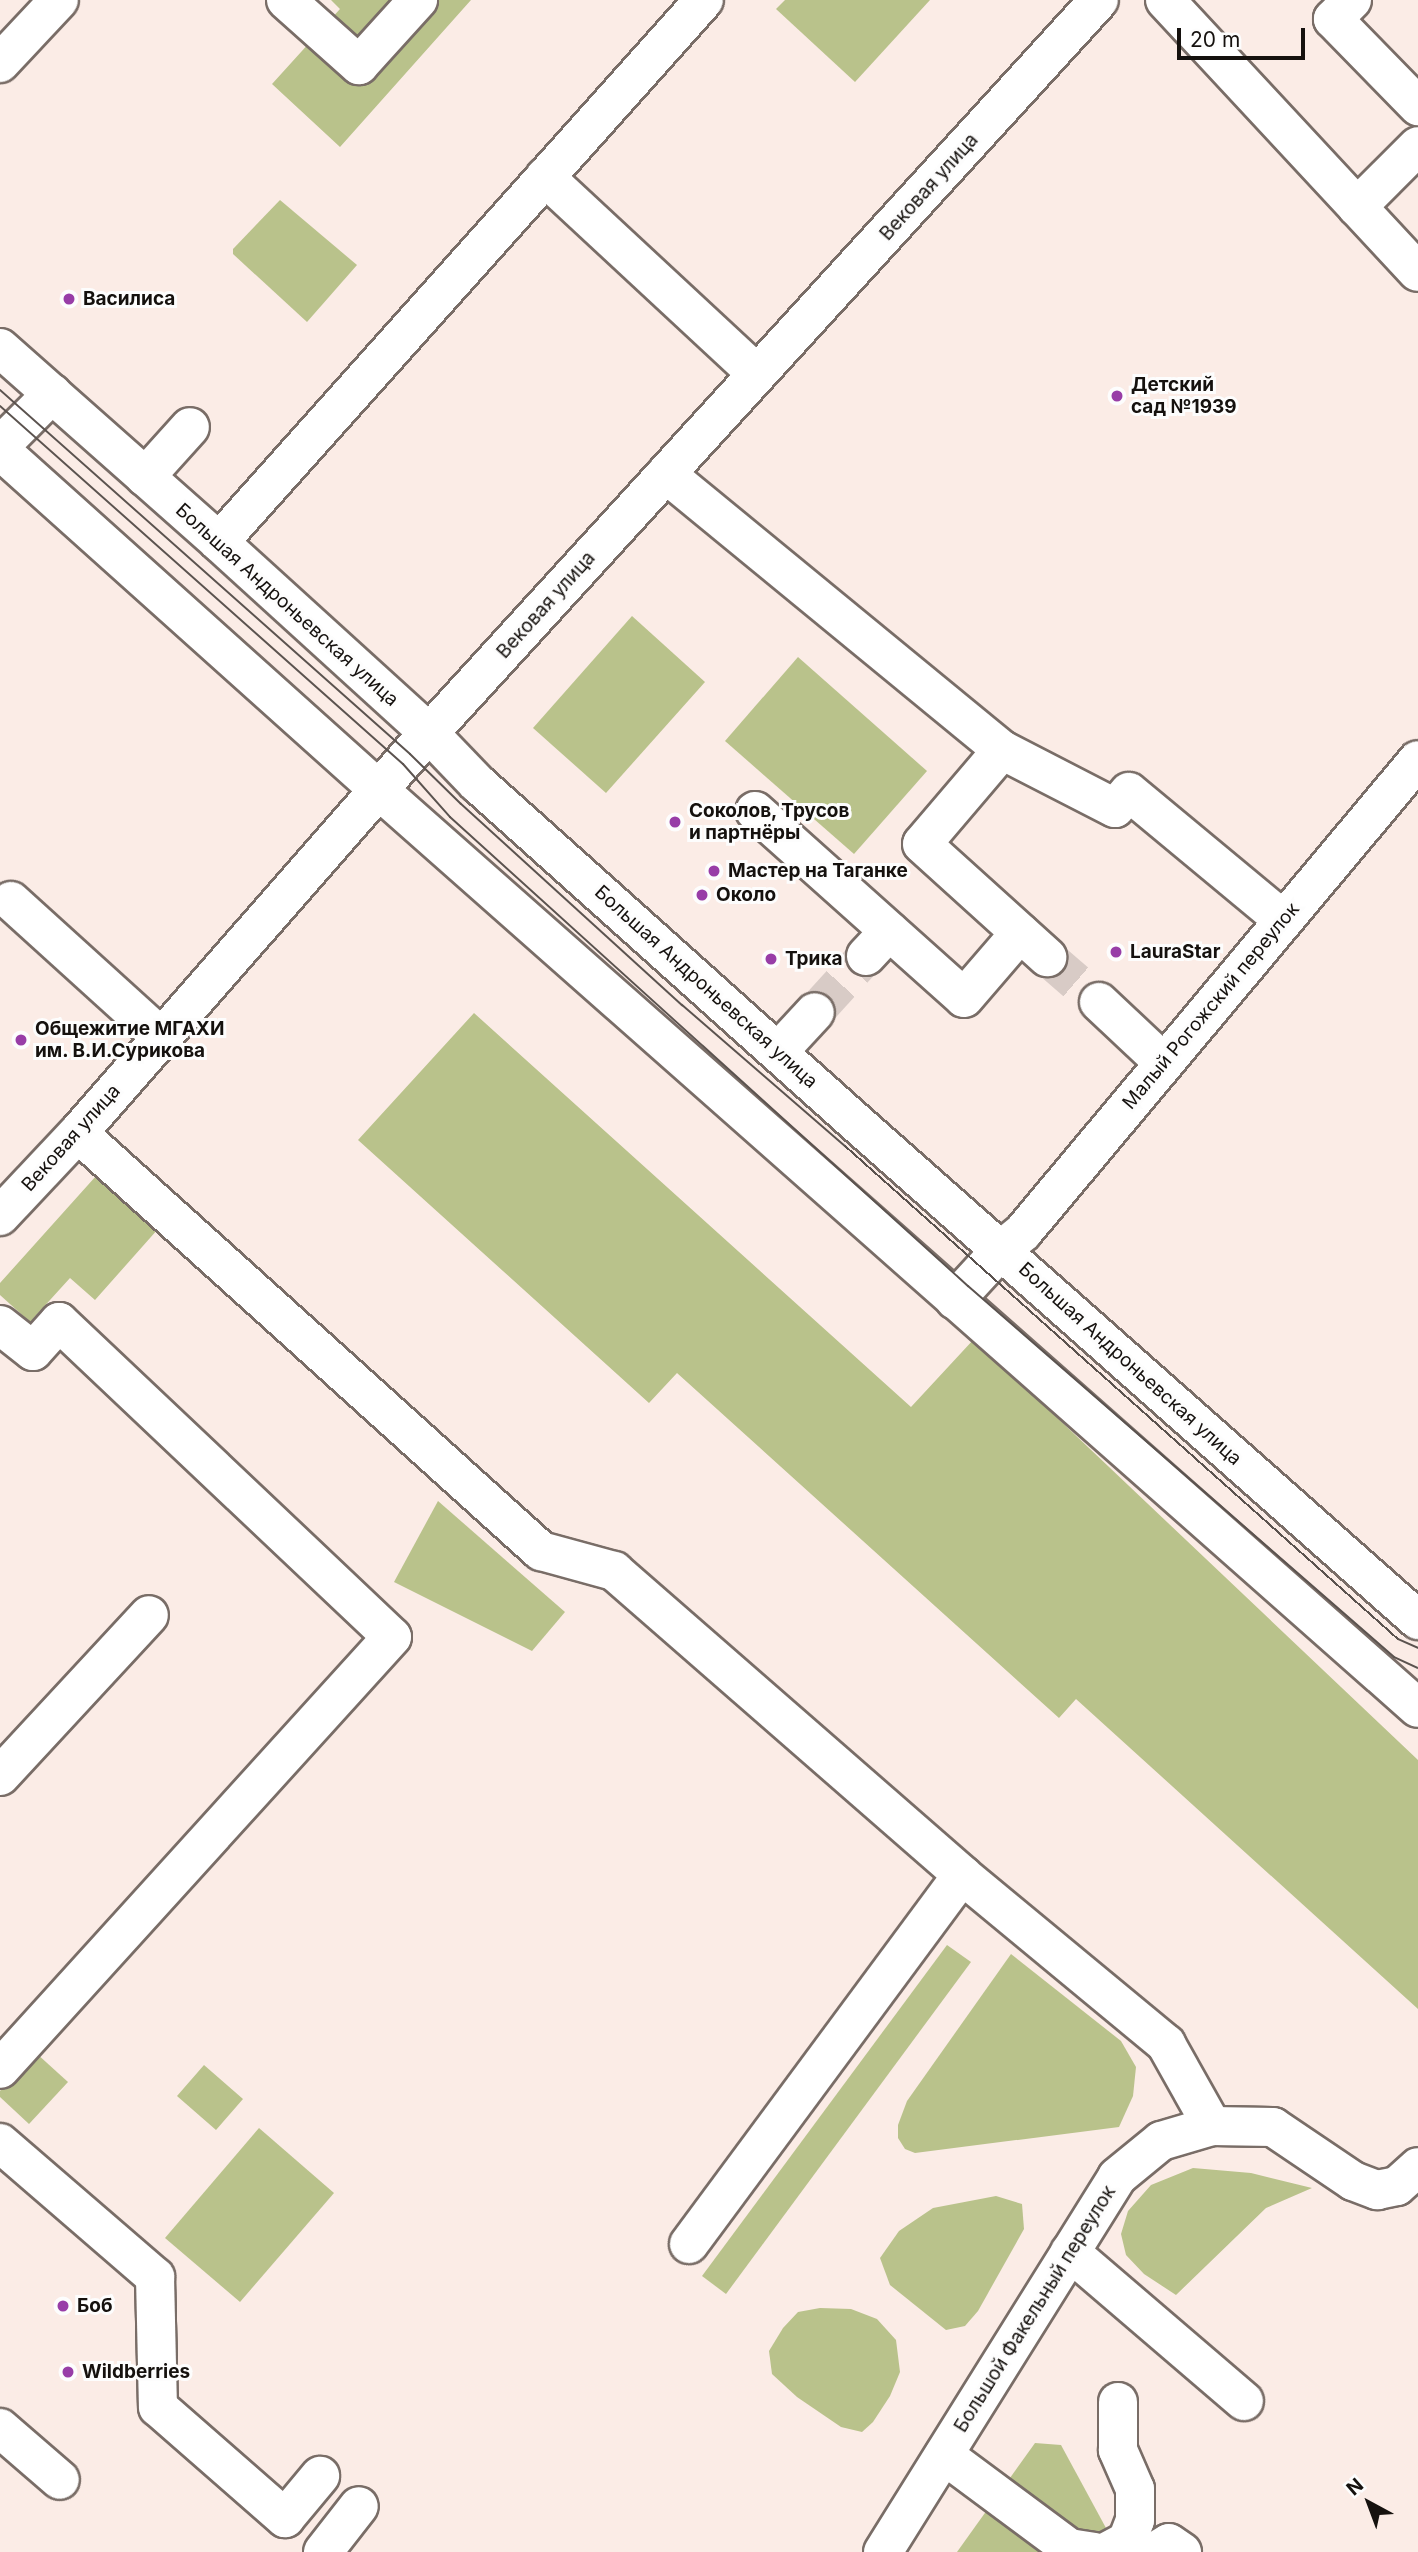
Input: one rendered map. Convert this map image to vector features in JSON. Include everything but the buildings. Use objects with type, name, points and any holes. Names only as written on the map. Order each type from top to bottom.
[{"type":"street","points":[[0,63],[60,0]]},
{"type":"street","points":[[286,0],[359,65],[418,0]]},
{"type":"street","points":[[219,542],[704,0]]},
{"type":"street","name":"Вековая улица","points":[[0,1216],[78,1133],[160,1036],[429,733],[1099,0]]},
{"type":"street","points":[[1165,0],[1418,272]]},
{"type":"street","points":[[1352,0],[1333,19],[1418,106]]},
{"type":"street","points":[[1357,207],[1418,146]]},
{"type":"street","points":[[545,177],[757,374]]},
{"type":"street","name":"Большая Андроньевская улица","points":[[0,348],[429,733],[477,783],[1418,1620]]},
{"type":"street","points":[[52,394],[0,448],[380,790],[1418,1708]]},
{"type":"street","points":[[145,477],[190,427]]},
{"type":"street","points":[[666,474],[1002,750],[1115,808],[1129,792],[1283,920]]},
{"type":"street","points":[[755,811],[877,943],[964,998],[1033,945],[922,844],[1002,750]]},
{"type":"street","name":"Малый Рогожский переулок","points":[[955,1300],[1001,1250],[1023,1232],[1418,760]]},
{"type":"street","points":[[11,901],[160,1036]]},
{"type":"street","points":[[1099,1002],[1163,1062]]},
{"type":"street","points":[[778,1052],[815,1012]]},
{"type":"street","points":[[78,1133],[541,1551],[614,1571],[962,1875],[1166,2044],[1212,2126]]},
{"type":"street","points":[[0,1325],[33,1351],[59,1322],[392,1637],[0,2069]]},
{"type":"street","points":[[0,1776],[149,1615]]},
{"type":"street","points":[[689,2244],[962,1875]]},
{"type":"street","name":"Большой Факельный переулок","points":[[883,2552],[1117,2177],[1161,2141],[1212,2126],[1273,2127],[1353,2181],[1377,2190],[1397,2186],[1418,2167]]},
{"type":"street","points":[[0,2143],[155,2277],[158,2407],[285,2518],[320,2476]]},
{"type":"street","points":[[1070,2252],[1244,2401]]},
{"type":"street","points":[[1118,2402],[1118,2450],[1135,2488],[1135,2519],[1125,2550]]},
{"type":"street","points":[[0,2428],[60,2480]]},
{"type":"street","points":[[944,2455],[1069,2548],[1125,2550],[1170,2543],[1182,2552]]},
{"type":"street","points":[[323,2552],[359,2506]]},
{"type":"green space","points":[[331,0],[471,0],[340,147],[272,84],[340,9]]},
{"type":"green space","points":[[785,0],[930,0],[855,82],[776,9]]},
{"type":"green space","points":[[280,200],[357,265],[307,322],[233,254],[233,249]]},
{"type":"green space","points":[[632,616],[705,682],[606,793],[533,728]]},
{"type":"green space","points":[[798,657],[927,771],[854,854],[725,741]]},
{"type":"green space","points":[[474,1013],[911,1407],[974,1339],[1418,1760],[1418,2009],[1076,1699],[1059,1718],[677,1373],[649,1403],[358,1140]]},
{"type":"green space","points":[[105,1166],[166,1220],[95,1300],[70,1278],[30,1322],[0,1295],[0,1283]]},
{"type":"green space","points":[[438,1501],[565,1612],[532,1651],[394,1582]]},
{"type":"green space","points":[[947,1945],[971,1962],[726,2294],[702,2276]]},
{"type":"green space","points":[[1011,1954],[1121,2041],[1136,2067],[1133,2096],[1119,2127],[915,2153],[905,2149],[898,2138],[898,2125],[907,2101]]},
{"type":"green space","points":[[36,2053],[68,2082],[29,2124],[0,2097],[0,2091]]},
{"type":"green space","points":[[204,2065],[243,2099],[216,2130],[177,2096]]},
{"type":"green space","points":[[259,2128],[334,2193],[240,2302],[165,2238]]},
{"type":"green space","points":[[1193,2168],[1251,2173],[1312,2188],[1266,2208],[1176,2295],[1144,2274],[1126,2255],[1121,2234],[1128,2211],[1151,2185]]},
{"type":"green space","points":[[996,2196],[1022,2204],[1024,2229],[978,2311],[965,2326],[946,2330],[890,2285],[880,2258],[899,2231],[933,2208]]},
{"type":"green space","points":[[820,2308],[851,2309],[877,2319],[896,2340],[900,2372],[890,2396],[873,2422],[862,2432],[841,2427],[797,2397],[772,2374],[769,2351],[783,2328],[798,2312]]},
{"type":"green space","points":[[1035,2443],[1061,2445],[1119,2552],[957,2552]]},
{"type":"tunnel","points":[[815,1012],[866,956]]},
{"type":"tunnel","points":[[1047,957],[1099,1002]]},
{"type":"tram line","points":[[0,390],[410,754],[461,804],[682,1005],[845,1146],[1398,1639],[1418,1648]]},
{"type":"tram line","points":[[0,406],[403,764],[450,817],[968,1286],[1394,1657],[1418,1668]]},
{"type":"place","name":"Василиса","points":[[69,299]]},
{"type":"place","name":"Детский сад №1939","points":[[1117,396]]},
{"type":"place","name":"Соколов, Трусов и партнёры","points":[[675,822]]},
{"type":"place","name":"Мастер на Таганке","points":[[714,871]]},
{"type":"place","name":"Около","points":[[702,895]]},
{"type":"place","name":"LauraStar","points":[[1116,952]]},
{"type":"place","name":"Трика","points":[[771,959]]},
{"type":"place","name":"Общежитие МГАХИ им. В.И.Сурикова","points":[[21,1040]]},
{"type":"place","name":"Боб","points":[[63,2306]]},
{"type":"place","name":"Wildberries","points":[[68,2372]]}]
